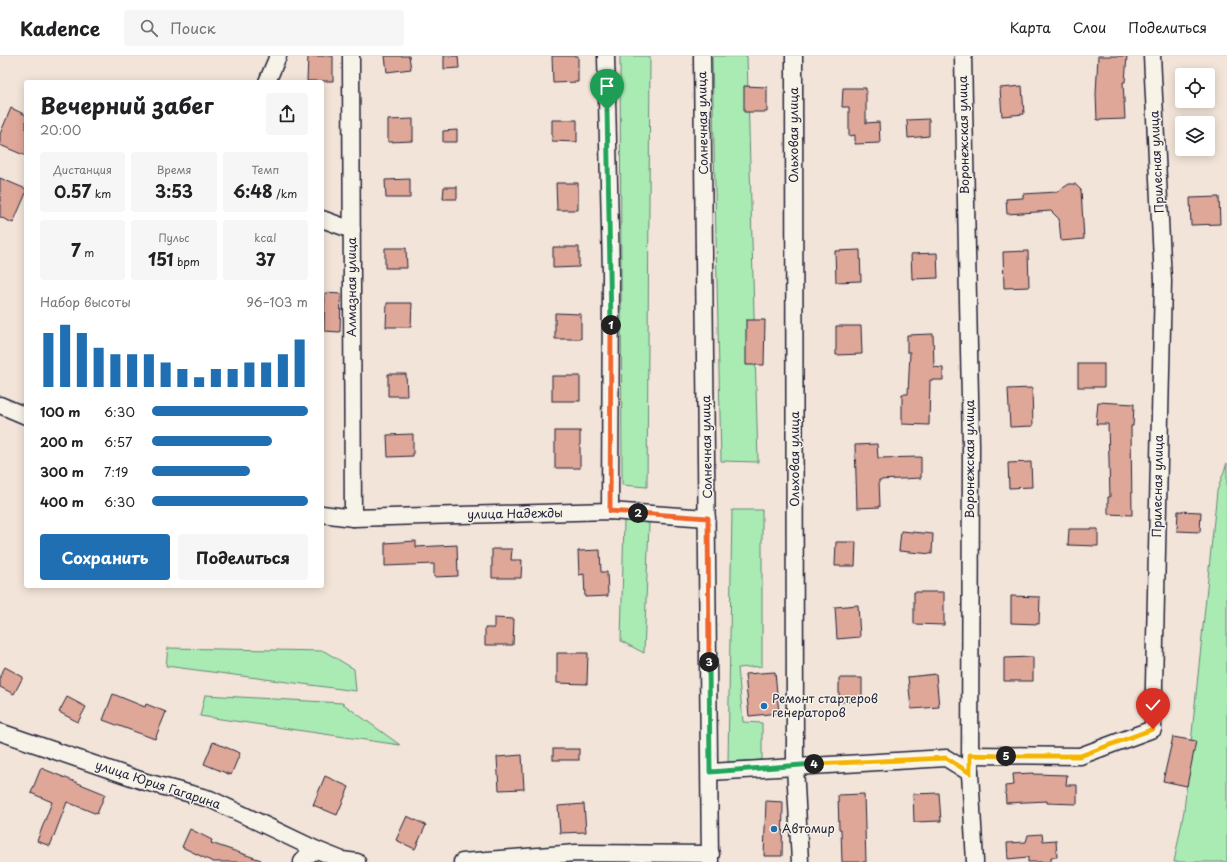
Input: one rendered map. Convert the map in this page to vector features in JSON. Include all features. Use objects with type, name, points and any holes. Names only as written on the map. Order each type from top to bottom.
[{"type":"street","points":[[268,80],[278,56]]},
{"type":"street","name":"Алмазная улица","points":[[351,56],[353,518]]},
{"type":"street","points":[[606,56],[611,272],[610,511]]},
{"type":"street","name":"Солнечная улица","points":[[702,56],[711,858]]},
{"type":"street","name":"Ольховая улица","points":[[794,56],[795,766],[800,862]]},
{"type":"street","name":"Воронежская улица","points":[[962,56],[971,446],[970,773],[975,862]]},
{"type":"street","name":"Прилесная улица","points":[[970,755],[1080,756],[1153,729],[1163,281],[1152,56]]},
{"type":"street","points":[[324,220],[352,230]]},
{"type":"street","points":[[0,405],[24,415]]},
{"type":"street","name":"улица Надежды","points":[[324,514],[353,518],[610,511],[708,518]]},
{"type":"street","name":"улица Юрия Гагарина","points":[[0,732],[146,782],[210,799],[317,850],[342,860],[357,862]]},
{"type":"street","points":[[710,772],[946,758],[970,773]]},
{"type":"street","points":[[302,862],[306,856],[317,850]]},
{"type":"street","points":[[462,862],[576,853],[711,858]]},
{"type":"green space","points":[[620,56],[650,56],[647,487],[622,485]]},
{"type":"green space","points":[[712,56],[747,56],[758,462],[721,461]]},
{"type":"green space","points":[[1227,463],[1227,862],[1174,862],[1184,811],[1217,491]]},
{"type":"green space","points":[[732,510],[762,510],[762,666],[738,668],[743,722],[762,723],[762,760],[728,762]]},
{"type":"green space","points":[[624,520],[649,523],[644,653],[621,641]]},
{"type":"green space","points":[[168,648],[324,651],[354,669],[356,691],[166,666]]},
{"type":"green space","points":[[205,695],[342,703],[400,745],[200,716]]},
{"type":"building","points":[[308,56],[333,56],[333,81],[307,80]]},
{"type":"building","points":[[385,56],[409,56],[411,69],[387,72]]},
{"type":"building","points":[[444,56],[458,56],[459,68],[444,69]]},
{"type":"building","points":[[552,56],[578,56],[578,82],[553,83]]},
{"type":"building","points":[[1098,56],[1127,56],[1125,82],[1123,82],[1125,119],[1097,120],[1096,94]]},
{"type":"building","points":[[744,86],[767,87],[767,112],[744,112]]},
{"type":"building","points":[[1022,86],[1024,114],[1002,116],[1000,88]]},
{"type":"building","points":[[843,88],[866,88],[866,123],[879,122],[880,143],[855,144],[855,135],[849,136],[849,107],[842,107]]},
{"type":"building","points":[[11,108],[24,114],[24,155],[0,145],[0,134]]},
{"type":"building","points":[[413,119],[413,141],[388,142],[388,120]]},
{"type":"building","points":[[929,119],[929,136],[908,138],[907,120]]},
{"type":"building","points":[[552,120],[577,120],[577,142],[552,141]]},
{"type":"building","points":[[457,130],[457,142],[443,142],[443,131]]},
{"type":"building","points":[[0,178],[24,188],[24,198],[13,223],[0,217]]},
{"type":"building","points":[[410,179],[410,198],[386,198],[385,180]]},
{"type":"building","points":[[556,183],[578,183],[578,210],[557,210]]},
{"type":"building","points":[[1069,184],[1075,184],[1081,190],[1084,239],[1061,241],[1059,219],[1051,211],[1007,214],[1006,199],[1023,198],[1023,194],[1057,192]]},
{"type":"building","points":[[444,187],[457,187],[457,199],[443,199]]},
{"type":"building","points":[[1219,197],[1220,224],[1191,225],[1190,198]]},
{"type":"building","points":[[553,247],[579,247],[579,267],[553,268]]},
{"type":"building","points":[[385,248],[406,248],[407,268],[385,268]]},
{"type":"building","points":[[860,250],[861,281],[836,282],[835,251]]},
{"type":"building","points":[[1028,251],[1029,287],[1004,288],[1003,252]]},
{"type":"building","points":[[937,253],[938,278],[912,279],[911,254]]},
{"type":"building","points":[[325,293],[341,294],[340,332],[324,331]]},
{"type":"building","points":[[387,303],[412,303],[411,327],[386,327]]},
{"type":"building","points":[[555,313],[581,314],[581,339],[555,339]]},
{"type":"building","points":[[746,320],[765,320],[764,365],[746,365]]},
{"type":"building","points":[[836,326],[861,326],[862,354],[836,355]]},
{"type":"building","points":[[933,334],[934,367],[943,368],[943,380],[930,380],[929,425],[902,424],[902,394],[908,394],[910,352],[907,352],[907,335]]},
{"type":"building","points":[[1078,364],[1104,364],[1104,387],[1078,387]]},
{"type":"building","points":[[388,374],[406,374],[407,396],[388,396]]},
{"type":"building","points":[[552,376],[580,376],[580,401],[552,401]]},
{"type":"building","points":[[1032,388],[1033,426],[1010,427],[1008,389]]},
{"type":"building","points":[[1098,402],[1134,404],[1133,426],[1131,426],[1132,515],[1108,514],[1108,497],[1110,497],[1108,424],[1096,424]]},
{"type":"building","points":[[555,431],[580,431],[580,468],[555,468]]},
{"type":"building","points":[[413,434],[413,456],[388,457],[387,435]]},
{"type":"building","points":[[877,444],[878,458],[921,457],[921,478],[879,480],[880,507],[857,508],[855,445]]},
{"type":"building","points":[[1031,462],[1032,487],[1009,488],[1008,463]]},
{"type":"building","points":[[1178,511],[1201,512],[1200,532],[1177,531]]},
{"type":"building","points":[[1069,529],[1098,529],[1098,546],[1068,545]]},
{"type":"building","points":[[901,531],[933,534],[932,554],[899,551]]},
{"type":"building","points":[[416,541],[416,547],[457,545],[458,576],[434,577],[434,564],[385,566],[385,543]]},
{"type":"building","points":[[836,542],[856,542],[855,566],[835,566]]},
{"type":"building","points":[[492,549],[512,549],[511,560],[522,560],[521,578],[492,578]]},
{"type":"building","points":[[600,550],[601,572],[607,572],[608,596],[585,597],[584,574],[579,575],[578,551]]},
{"type":"building","points":[[914,592],[944,592],[944,625],[914,624]]},
{"type":"building","points":[[1011,596],[1040,597],[1039,624],[1011,623]]},
{"type":"building","points":[[858,605],[860,637],[837,639],[835,607]]},
{"type":"building","points":[[494,618],[514,619],[513,645],[485,645],[485,628],[494,628]]},
{"type":"building","points":[[557,653],[588,653],[587,684],[557,683]]},
{"type":"building","points":[[1033,657],[1033,681],[1004,681],[1004,658]]},
{"type":"building","points":[[5,667],[23,677],[14,694],[0,687],[0,676]]},
{"type":"building","points":[[775,672],[779,713],[749,716],[745,674]]},
{"type":"building","points":[[936,674],[939,707],[911,709],[908,677]]},
{"type":"building","points":[[839,678],[862,678],[862,701],[839,702]]},
{"type":"building","points":[[113,694],[145,707],[146,704],[166,712],[155,739],[103,720]]},
{"type":"building","points":[[67,697],[86,707],[78,722],[59,712]]},
{"type":"building","points":[[1173,737],[1196,741],[1187,786],[1163,781]]},
{"type":"building","points":[[213,742],[240,753],[231,775],[204,764]]},
{"type":"building","points":[[553,749],[579,749],[579,760],[553,760]]},
{"type":"building","points":[[522,755],[524,789],[499,790],[497,757]]},
{"type":"building","points":[[41,768],[105,794],[97,814],[67,802],[50,846],[37,841],[52,802],[31,793]]},
{"type":"building","points":[[1033,773],[1067,775],[1066,785],[1077,785],[1077,804],[1047,803],[1047,801],[1006,803],[1005,786],[1014,785],[1013,774]]},
{"type":"building","points":[[325,776],[349,787],[337,815],[313,805]]},
{"type":"building","points":[[939,793],[941,821],[914,822],[913,794]]},
{"type":"building","points":[[864,794],[866,862],[842,862],[838,795]]},
{"type":"building","name":"Автомир","points":[[766,801],[783,802],[782,856],[764,856]]},
{"type":"building","points":[[584,804],[586,832],[560,833],[558,806]]},
{"type":"building","points":[[407,816],[426,825],[415,849],[396,840]]},
{"type":"building","points":[[190,829],[212,840],[211,843],[261,860],[261,862],[213,862],[182,847]]},
{"type":"building","points":[[1042,834],[1043,841],[1056,840],[1057,857],[1051,857],[1051,862],[1028,862],[1028,857],[1008,859],[1007,843],[1026,842],[1028,835]]},
{"type":"place","name":"Ремонт стартеров генераторов","points":[[764,706]]},
{"type":"place","name":"Автомир","points":[[774,829]]},
{"type":"route","points":[[607,110],[611,272],[610,511],[708,518],[710,772],[946,758],[970,773],[970,755],[1080,756],[1153,729]]}]
